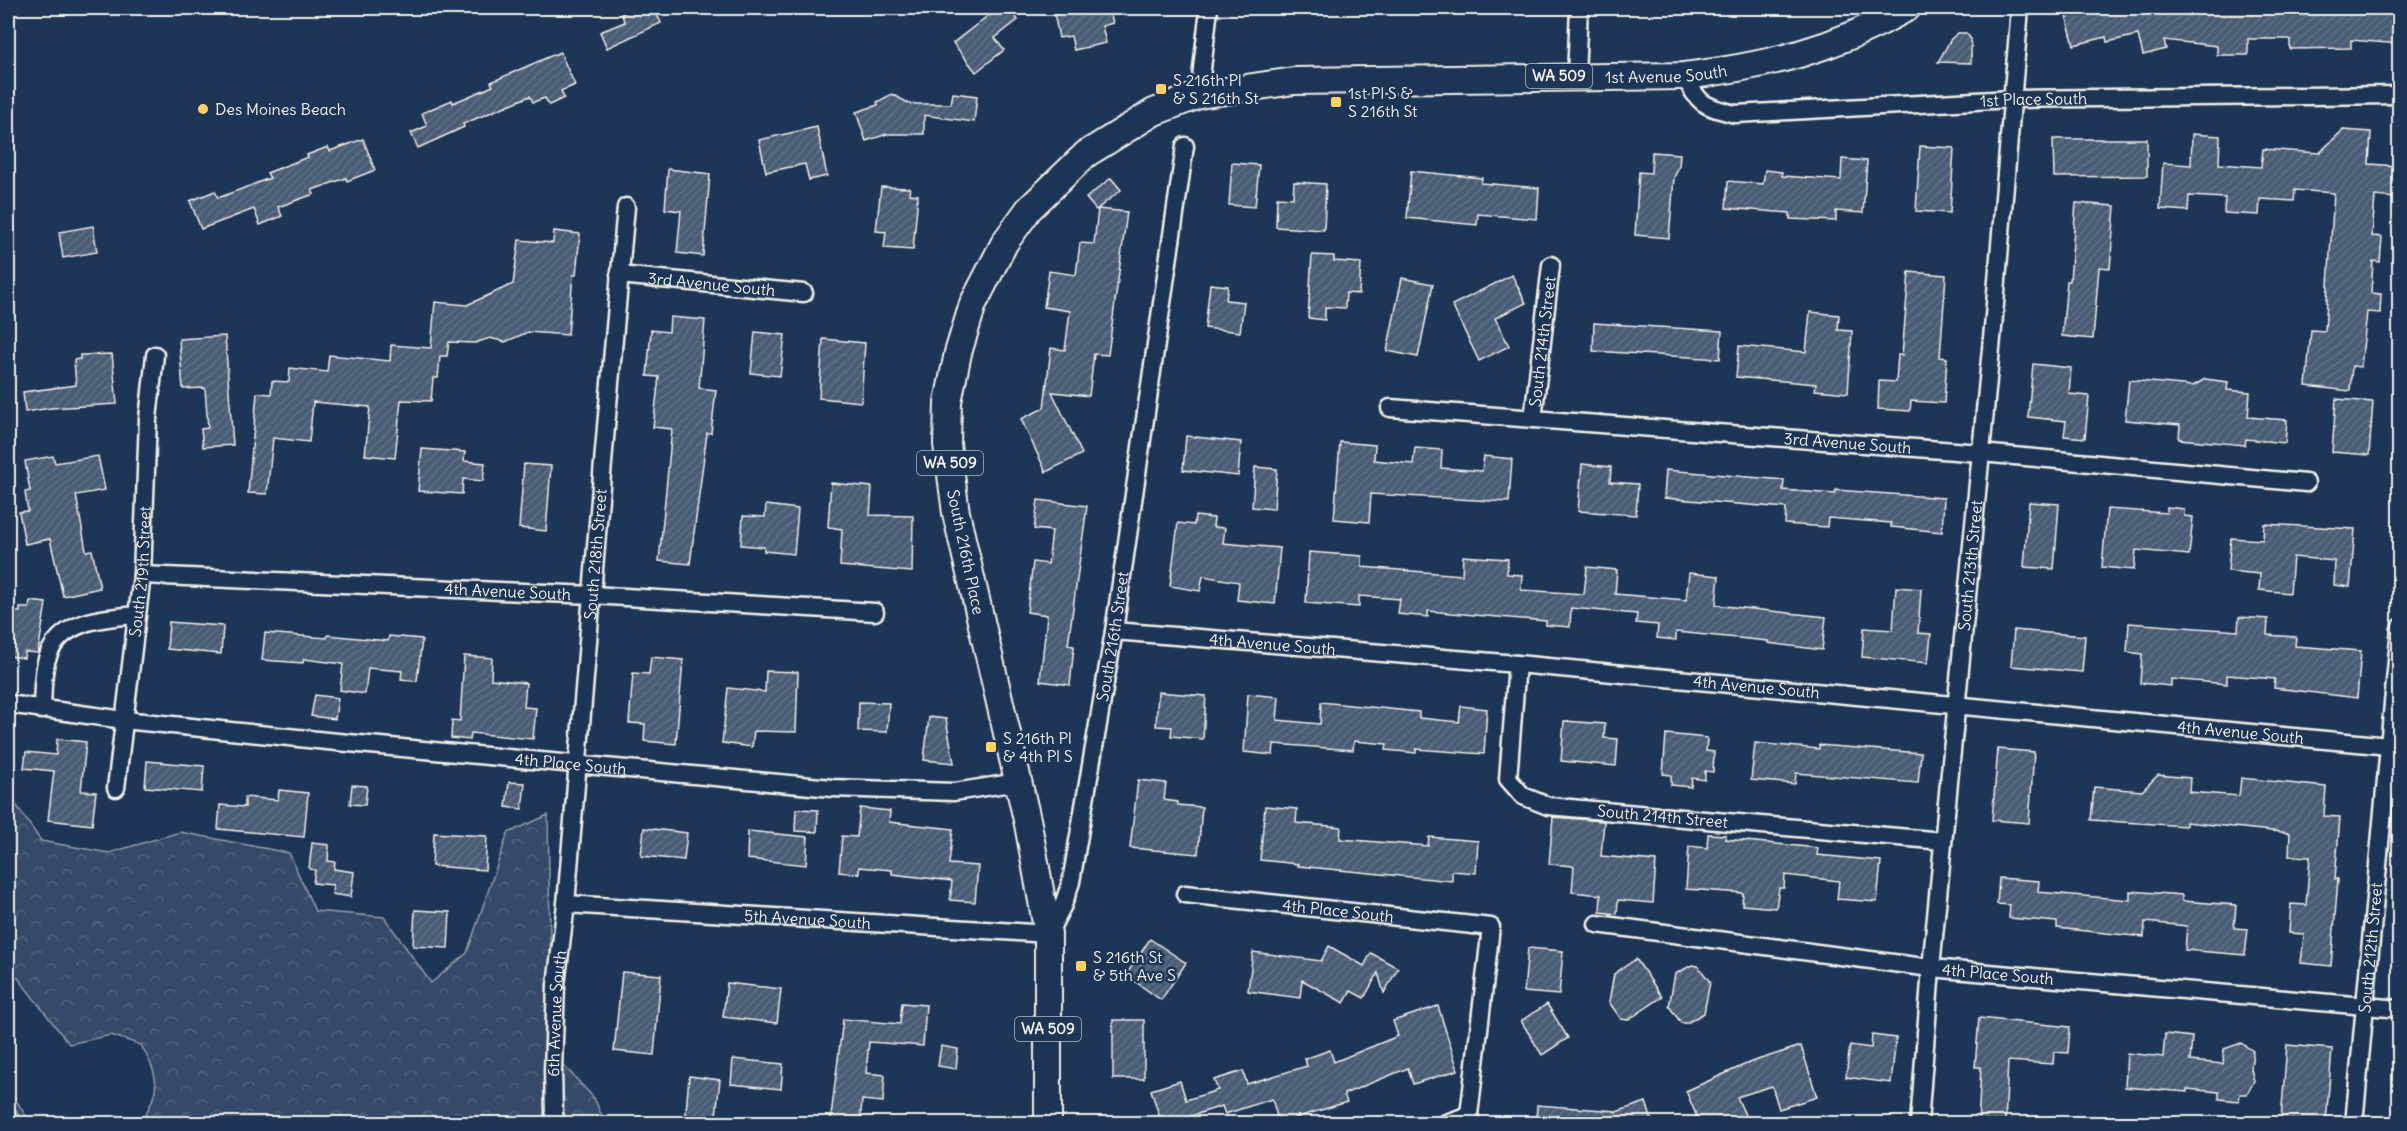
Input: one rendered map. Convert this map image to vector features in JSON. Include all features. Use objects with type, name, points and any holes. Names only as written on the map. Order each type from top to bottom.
[{"type":"main road","name":"1st Avenue South","points":[[1199,95],[1294,81],[1683,76],[1738,70],[1794,57],[1868,29],[1907,8]]},
{"type":"main road","name":"South 216th Place","points":[[1048,934],[1028,824],[966,557],[953,490],[947,444],[948,402],[958,353],[973,304],[1005,242],[1029,210],[1086,154],[1155,112],[1199,95]]},
{"type":"main road","name":"South 216th Street","points":[[1048,934],[1048,1124]]},
{"type":"street","points":[[1199,95],[1209,8]]},
{"type":"street","points":[[1576,76],[1579,8]]},
{"type":"street","name":"South 213th Street","points":[[1919,1124],[1931,968],[1981,453],[2020,8]]},
{"type":"street","name":"1st Place South","points":[[1683,76],[1696,98],[1708,107],[1735,114],[2012,99],[2400,95]]},
{"type":"street","name":"South 216th Street","points":[[1048,934],[1063,905],[1071,882],[1114,631],[1185,146]]},
{"type":"street","name":"South 218th Street","points":[[566,904],[626,207]]},
{"type":"street","name":"South 214th Street","points":[[1533,419],[1551,265]]},
{"type":"street","name":"3rd Avenue South","points":[[619,275],[804,292]]},
{"type":"street","name":"South 219th Street","points":[[116,788],[142,575],[148,419],[155,355]]},
{"type":"street","name":"3rd Avenue South","points":[[1390,408],[1981,453],[2306,483]]},
{"type":"street","name":"4th Avenue South","points":[[142,575],[592,595],[875,612]]},
{"type":"street","points":[[42,710],[47,659],[56,640],[68,630],[99,618],[137,615]]},
{"type":"street","name":"South 212th Street","points":[[2354,1124],[2365,1006],[2395,747],[2400,628]]},
{"type":"street","name":"4th Avenue South","points":[[1114,631],[1517,664],[2395,747]]},
{"type":"street","name":"South 214th Street","points":[[1517,664],[1508,779],[1523,796],[1548,806],[1943,841]]},
{"type":"street","name":"4th Place South","points":[[8,704],[124,720],[832,788],[954,792],[1018,782]]},
{"type":"street","name":"4th Place South","points":[[1185,894],[1491,927],[1470,1119]]},
{"type":"street","name":"5th Avenue South","points":[[566,904],[1048,934]]},
{"type":"street","name":"6th Avenue South","points":[[557,1124],[554,1114],[553,1070],[556,985],[566,904]]},
{"type":"street","name":"4th Place South","points":[[1597,924],[1931,968],[2400,1009]]},
{"type":"street","points":[[1444,1124],[1470,1119]]},
{"type":"green space","points":[[8,793],[41,841],[109,853],[180,832],[289,853],[315,911],[384,917],[431,983],[467,953],[508,833],[548,815],[552,1053],[594,1098],[605,1123],[141,1123],[152,1101],[156,1084],[152,1067],[141,1045],[111,1035],[69,1044],[8,965]]},
{"type":"green space","points":[[8,1087],[30,1123],[8,1123]]},
{"type":"building","points":[[635,8],[654,8],[661,23],[607,48],[600,32],[625,22],[621,14]]},
{"type":"building","points":[[998,8],[1008,8],[1018,20],[995,38],[1004,50],[976,72],[953,43]]},
{"type":"building","points":[[1053,8],[1109,8],[1113,23],[1102,26],[1106,43],[1074,50],[1071,36],[1059,38]]},
{"type":"building","points":[[2064,8],[2400,8],[2400,44],[2351,40],[2351,48],[2290,49],[2290,39],[2248,39],[2248,55],[2217,55],[2217,46],[2164,40],[2166,49],[2143,55],[2138,35],[2107,42],[2106,37],[2074,45]]},
{"type":"building","points":[[1958,33],[1966,33],[1971,39],[1971,63],[1938,62],[1951,39]]},
{"type":"building","points":[[560,52],[575,85],[561,91],[564,98],[549,105],[545,98],[533,102],[530,96],[463,124],[464,127],[418,148],[411,133],[427,126],[422,113],[493,86],[491,82]]},
{"type":"building","points":[[953,93],[977,96],[974,122],[924,115],[924,134],[887,134],[866,141],[856,112],[878,105],[877,102],[892,94],[910,104],[951,104]]},
{"type":"building","points":[[817,127],[827,176],[809,180],[805,164],[766,172],[759,140]]},
{"type":"building","points":[[2343,130],[2371,132],[2369,164],[2397,166],[2395,198],[2375,196],[2372,236],[2382,237],[2380,262],[2373,261],[2371,293],[2381,294],[2380,313],[2367,312],[2361,367],[2352,366],[2350,391],[2306,386],[2311,330],[2325,331],[2334,193],[2295,190],[2294,201],[2260,199],[2259,215],[2224,213],[2225,198],[2189,196],[2188,211],[2160,209],[2163,163],[2191,165],[2192,134],[2220,136],[2219,164],[2261,167],[2263,149],[2319,153]]},
{"type":"building","points":[[363,139],[375,170],[347,181],[346,178],[312,190],[314,194],[278,207],[282,216],[260,225],[254,209],[201,229],[190,201],[215,191],[218,198],[270,178],[267,173],[308,157],[307,155],[328,147],[330,151]]},
{"type":"building","points":[[2053,139],[2147,139],[2147,176],[2054,177]]},
{"type":"building","points":[[1920,146],[1954,148],[1950,213],[1916,211]]},
{"type":"building","points":[[1652,152],[1680,154],[1679,166],[1674,178],[1669,238],[1635,235],[1639,172],[1651,173]]},
{"type":"building","points":[[1842,159],[1867,161],[1863,213],[1836,211],[1836,221],[1790,219],[1790,213],[1726,208],[1728,181],[1763,184],[1765,170],[1782,172],[1782,176],[1841,180]]},
{"type":"building","points":[[1232,163],[1259,165],[1255,207],[1229,205]]},
{"type":"building","points":[[668,169],[710,174],[703,256],[677,253],[681,211],[665,209]]},
{"type":"building","points":[[1411,171],[1482,178],[1481,183],[1539,188],[1537,219],[1478,214],[1477,225],[1407,218]]},
{"type":"building","points":[[1111,178],[1121,190],[1096,210],[1086,198]]},
{"type":"building","points":[[1294,182],[1326,184],[1324,230],[1276,227],[1277,197],[1293,198]]},
{"type":"building","points":[[881,187],[910,188],[909,194],[918,195],[913,250],[884,248],[886,232],[876,231]]},
{"type":"building","points":[[2076,203],[2115,206],[2110,268],[2099,267],[2093,339],[2062,336],[2067,281],[2070,281]]},
{"type":"building","points":[[1098,209],[1127,212],[1108,355],[1094,354],[1089,396],[1052,392],[1082,454],[1046,472],[1021,419],[1044,408],[1051,348],[1065,350],[1070,311],[1044,307],[1049,271],[1076,275],[1080,243],[1094,244]]},
{"type":"building","points":[[93,226],[97,252],[63,258],[59,232]]},
{"type":"building","points":[[554,231],[580,234],[576,275],[573,275],[568,335],[528,332],[505,342],[490,338],[475,343],[449,342],[447,356],[440,356],[438,378],[433,378],[431,401],[401,400],[395,458],[365,455],[370,407],[313,402],[309,442],[273,438],[267,494],[248,493],[257,393],[271,394],[272,381],[289,382],[290,368],[327,372],[329,355],[390,361],[391,345],[431,348],[435,302],[467,305],[513,284],[519,240],[553,243]]},
{"type":"building","points":[[1312,255],[1334,256],[1334,261],[1361,263],[1359,294],[1346,293],[1345,308],[1325,307],[1325,320],[1308,318]]},
{"type":"building","points":[[1909,272],[1946,275],[1940,357],[1947,358],[1944,403],[1911,401],[1910,411],[1878,409],[1879,381],[1896,382],[1898,355],[1902,355]]},
{"type":"building","points":[[1512,275],[1526,303],[1495,318],[1509,346],[1479,361],[1452,305]]},
{"type":"building","points":[[1402,278],[1433,284],[1418,357],[1387,351]]},
{"type":"building","points":[[1210,284],[1228,286],[1226,300],[1244,302],[1240,332],[1205,328]]},
{"type":"building","points":[[1810,312],[1839,315],[1838,330],[1852,331],[1848,393],[1815,390],[1816,384],[1736,377],[1739,346],[1806,352]]},
{"type":"building","points":[[670,317],[705,320],[699,388],[716,390],[711,433],[707,433],[690,564],[659,561],[672,429],[653,427],[659,377],[647,376],[651,330],[669,332]]},
{"type":"building","points":[[1594,323],[1722,331],[1720,359],[1593,351]]},
{"type":"building","points":[[755,332],[785,335],[780,376],[751,373]]},
{"type":"building","points":[[225,336],[233,445],[203,447],[201,429],[208,428],[205,388],[183,389],[179,339]]},
{"type":"building","points":[[823,339],[865,343],[861,402],[819,398]]},
{"type":"building","points":[[112,354],[117,404],[25,412],[23,392],[76,385],[74,360],[80,359],[80,355]]},
{"type":"building","points":[[2033,364],[2071,368],[2069,394],[2089,396],[2085,438],[2064,436],[2066,421],[2028,417]]},
{"type":"building","points":[[2205,379],[2228,382],[2227,390],[2250,392],[2248,417],[2287,420],[2285,443],[2246,439],[2245,445],[2179,439],[2180,425],[2125,420],[2129,380],[2193,386]]},
{"type":"building","points":[[2336,399],[2373,402],[2369,455],[2332,452]]},
{"type":"building","points":[[1186,436],[1241,442],[1238,476],[1183,470]]},
{"type":"building","points":[[1340,442],[1375,445],[1374,460],[1413,464],[1415,448],[1442,450],[1441,468],[1482,471],[1484,456],[1512,459],[1509,502],[1371,494],[1369,522],[1334,519]]},
{"type":"building","points":[[422,449],[465,452],[464,461],[485,463],[483,481],[463,479],[462,494],[418,491]]},
{"type":"building","points":[[53,456],[55,463],[98,456],[105,490],[76,495],[86,551],[92,550],[100,588],[63,596],[50,539],[25,544],[19,512],[28,511],[25,492],[30,491],[25,461]]},
{"type":"building","points":[[524,464],[551,466],[546,531],[519,528]]},
{"type":"building","points":[[1582,464],[1611,467],[1610,482],[1638,484],[1636,515],[1578,511]]},
{"type":"building","points":[[1255,467],[1277,469],[1274,509],[1252,507]]},
{"type":"building","points":[[1666,470],[1784,480],[1783,490],[1835,494],[1836,490],[1944,498],[1942,532],[1891,527],[1891,523],[1828,518],[1827,527],[1785,524],[1786,508],[1664,498]]},
{"type":"building","points":[[831,483],[872,487],[870,515],[913,516],[912,572],[840,566],[842,529],[828,527]]},
{"type":"building","points":[[1038,500],[1087,506],[1068,645],[1074,646],[1070,685],[1040,681],[1047,615],[1027,612],[1033,562],[1048,564],[1052,531],[1034,529]]},
{"type":"building","points":[[2029,502],[2059,504],[2054,569],[2024,567]]},
{"type":"building","points":[[766,505],[798,509],[794,554],[764,551],[764,547],[741,545],[743,516],[765,517]]},
{"type":"building","points":[[2167,507],[2184,509],[2184,516],[2193,517],[2189,555],[2136,550],[2134,570],[2102,567],[2107,509],[2167,513]]},
{"type":"building","points":[[1195,516],[1214,518],[1213,527],[1225,528],[1223,543],[1280,548],[1275,604],[1237,600],[1239,582],[1203,576],[1200,591],[1170,586],[1178,523],[1194,525]]},
{"type":"building","points":[[2264,524],[2355,529],[2350,587],[2334,585],[2335,561],[2293,557],[2290,593],[2259,590],[2260,574],[2228,571],[2231,538],[2263,540]]},
{"type":"building","points":[[1309,552],[1362,556],[1362,567],[1462,575],[1463,556],[1508,559],[1507,574],[1522,575],[1521,590],[1584,594],[1587,567],[1617,570],[1615,594],[1686,600],[1689,573],[1719,576],[1716,605],[1826,617],[1822,650],[1768,643],[1768,641],[1676,632],[1676,640],[1657,638],[1658,625],[1636,623],[1637,614],[1571,608],[1570,627],[1546,625],[1546,621],[1428,611],[1428,617],[1398,614],[1400,599],[1359,596],[1359,607],[1306,603]]},
{"type":"building","points":[[1896,587],[1921,589],[1918,633],[1931,634],[1928,663],[1862,657],[1864,628],[1893,630]]},
{"type":"building","points":[[30,601],[46,603],[38,653],[25,652],[24,658],[8,656],[8,627],[11,627],[13,612],[20,612],[20,608],[29,608]]},
{"type":"building","points":[[2239,617],[2268,619],[2267,635],[2296,637],[2295,646],[2361,651],[2357,698],[2274,688],[2275,679],[2227,675],[2227,684],[2171,679],[2171,686],[2140,683],[2142,654],[2127,652],[2129,623],[2238,631]]},
{"type":"building","points":[[169,622],[223,626],[221,654],[167,649]]},
{"type":"building","points":[[2014,630],[2085,636],[2082,672],[2011,666]]},
{"type":"building","points":[[265,633],[327,638],[328,635],[388,641],[389,636],[422,639],[417,681],[401,679],[402,671],[368,668],[365,694],[340,690],[343,664],[304,659],[303,663],[262,660]]},
{"type":"building","points":[[464,656],[492,658],[491,679],[526,683],[524,707],[536,708],[533,739],[471,733],[470,740],[451,738],[452,720],[460,721]]},
{"type":"building","points":[[651,657],[683,660],[676,744],[644,741],[645,724],[629,723],[633,673],[649,674]]},
{"type":"building","points":[[766,671],[798,672],[796,732],[754,731],[752,747],[722,743],[728,688],[765,692]]},
{"type":"building","points":[[1158,692],[1206,696],[1203,739],[1171,736],[1172,727],[1156,726]]},
{"type":"building","points":[[1248,694],[1279,697],[1277,720],[1320,724],[1321,702],[1419,712],[1419,718],[1459,722],[1461,706],[1487,709],[1484,754],[1416,749],[1416,753],[1386,750],[1387,744],[1354,741],[1353,750],[1274,744],[1273,755],[1244,752]]},
{"type":"building","points":[[315,695],[338,698],[335,719],[311,716]]},
{"type":"building","points":[[859,702],[889,703],[887,732],[858,731]]},
{"type":"building","points":[[929,717],[946,719],[954,763],[924,760]]},
{"type":"building","points":[[1564,721],[1605,724],[1604,738],[1618,739],[1616,766],[1561,761]]},
{"type":"building","points":[[1666,734],[1707,738],[1706,751],[1714,752],[1713,772],[1705,771],[1705,780],[1692,778],[1691,787],[1671,785],[1671,775],[1663,774]]},
{"type":"building","points":[[57,739],[86,742],[81,791],[96,792],[92,825],[48,820],[54,771],[24,768],[26,752],[56,755]]},
{"type":"building","points":[[1755,743],[1819,749],[1819,745],[1921,753],[1918,783],[1796,773],[1795,784],[1751,780]]},
{"type":"building","points":[[1998,749],[2034,752],[2029,823],[1992,820]]},
{"type":"building","points":[[147,761],[204,766],[202,792],[145,787]]},
{"type":"building","points":[[2158,775],[2190,778],[2189,792],[2239,796],[2241,778],[2326,787],[2324,816],[2340,817],[2331,966],[2301,963],[2304,934],[2289,933],[2291,904],[2306,905],[2310,857],[2289,856],[2290,833],[2186,822],[2186,826],[2091,820],[2094,787],[2142,791]]},
{"type":"building","points":[[1138,780],[1166,783],[1164,800],[1178,802],[1178,805],[1202,807],[1198,854],[1130,848]]},
{"type":"building","points":[[509,782],[525,783],[522,809],[506,807]]},
{"type":"building","points":[[352,785],[367,786],[365,805],[350,804]]},
{"type":"building","points":[[279,790],[308,793],[304,837],[218,829],[220,805],[245,807],[245,797],[278,800]]},
{"type":"building","points":[[1265,806],[1297,809],[1296,823],[1341,827],[1340,839],[1428,846],[1429,837],[1478,841],[1476,873],[1452,871],[1452,881],[1298,866],[1298,864],[1260,860]]},
{"type":"building","points":[[860,808],[890,811],[889,822],[953,829],[949,864],[978,866],[975,902],[950,900],[952,881],[892,874],[892,870],[859,867],[859,874],[839,872],[842,836],[857,837]]},
{"type":"building","points":[[796,809],[818,810],[817,832],[795,831]]},
{"type":"building","points":[[1553,817],[1604,821],[1601,856],[1656,861],[1653,903],[1618,900],[1617,914],[1600,912],[1601,895],[1572,892],[1574,866],[1549,864]]},
{"type":"building","points":[[644,828],[687,833],[684,860],[641,856]]},
{"type":"building","points":[[748,831],[808,837],[806,865],[747,859]]},
{"type":"building","points":[[434,833],[487,836],[485,870],[432,866]]},
{"type":"building","points":[[1708,834],[1726,835],[1725,839],[1818,848],[1817,855],[1881,861],[1877,902],[1837,899],[1839,881],[1785,875],[1784,888],[1779,888],[1776,908],[1742,905],[1743,893],[1686,889],[1689,846],[1707,848]]},
{"type":"building","points":[[312,843],[329,845],[328,861],[335,862],[334,869],[354,872],[351,897],[332,894],[333,885],[313,883],[315,870],[309,869]]},
{"type":"building","points":[[1999,878],[2039,881],[2038,892],[2130,900],[2130,891],[2182,895],[2182,901],[2236,905],[2234,928],[2248,929],[2245,955],[2185,950],[2187,926],[2145,922],[2144,937],[2057,928],[2057,922],[2009,918],[2010,905],[1997,904]]},
{"type":"building","points":[[415,910],[450,912],[448,948],[413,946]]},
{"type":"building","points":[[1150,939],[1186,963],[1161,1000],[1126,975]]},
{"type":"building","points":[[1329,946],[1364,966],[1371,953],[1398,968],[1384,993],[1378,973],[1364,998],[1351,991],[1344,1003],[1302,980],[1300,998],[1248,991],[1253,952],[1321,961]]},
{"type":"building","points":[[1528,948],[1563,951],[1559,995],[1524,992]]},
{"type":"building","points":[[1636,959],[1662,997],[1628,1020],[1621,1019],[1609,1002],[1614,974]]},
{"type":"building","points":[[1692,965],[1698,966],[1710,982],[1704,1013],[1687,1023],[1681,1023],[1669,1006],[1675,974]]},
{"type":"building","points":[[622,972],[661,975],[654,1055],[614,1051]]},
{"type":"building","points":[[727,983],[781,989],[777,1023],[723,1017]]},
{"type":"building","points":[[902,1003],[926,1005],[923,1046],[869,1042],[866,1073],[885,1075],[883,1102],[862,1100],[860,1124],[830,1124],[843,1019],[900,1024]]},
{"type":"building","points":[[1547,1004],[1568,1038],[1542,1055],[1521,1021]]},
{"type":"building","points":[[1438,1006],[1458,1070],[1413,1084],[1408,1068],[1344,1094],[1347,1102],[1279,1123],[1272,1099],[1225,1114],[1222,1106],[1191,1116],[1194,1124],[1162,1124],[1151,1090],[1180,1081],[1186,1100],[1218,1090],[1214,1080],[1243,1071],[1247,1084],[1307,1066],[1305,1059],[1330,1050],[1334,1062],[1398,1036],[1393,1021]]},
{"type":"building","points":[[1979,1018],[2070,1027],[2068,1053],[2054,1052],[2053,1064],[2008,1061],[2005,1124],[1978,1124],[1981,1067],[1975,1067]]},
{"type":"building","points":[[1113,1020],[1144,1020],[1144,1079],[1113,1079]]},
{"type":"building","points":[[2165,1034],[2192,1037],[2190,1061],[2223,1064],[2224,1049],[2241,1043],[2253,1051],[2251,1069],[2254,1081],[2247,1094],[2240,1094],[2239,1101],[2219,1099],[2219,1092],[2125,1087],[2127,1053],[2163,1057]]},
{"type":"building","points":[[1872,1035],[1896,1038],[1891,1083],[1846,1077],[1850,1045],[1871,1048]]},
{"type":"building","points":[[2287,1045],[2332,1049],[2326,1123],[2281,1119]]},
{"type":"building","points":[[941,1046],[958,1049],[956,1069],[938,1066]]},
{"type":"building","points":[[1801,1046],[1817,1097],[1779,1109],[1772,1086],[1737,1097],[1749,1124],[1700,1124],[1686,1091],[1751,1062]]},
{"type":"building","points":[[733,1059],[783,1064],[781,1089],[731,1084]]},
{"type":"building","points":[[689,1076],[720,1080],[715,1124],[685,1124]]},
{"type":"building","points":[[1646,1102],[1653,1124],[1536,1124],[1537,1105],[1616,1112]]},
{"type":"waterway","points":[[8,1102],[22,1124]]},
{"type":"place","name":"S 216th Pl & S 216th St","points":[[1161,89]]},
{"type":"place","name":"1st Pl S & S 216th St","points":[[1336,102]]},
{"type":"place","name":"Des Moines Beach","points":[[203,109]]},
{"type":"place","name":"S 216th Pl & 4th Pl S","points":[[991,747]]},
{"type":"place","name":"S 216th St & 5th Ave S","points":[[1081,966]]}]
